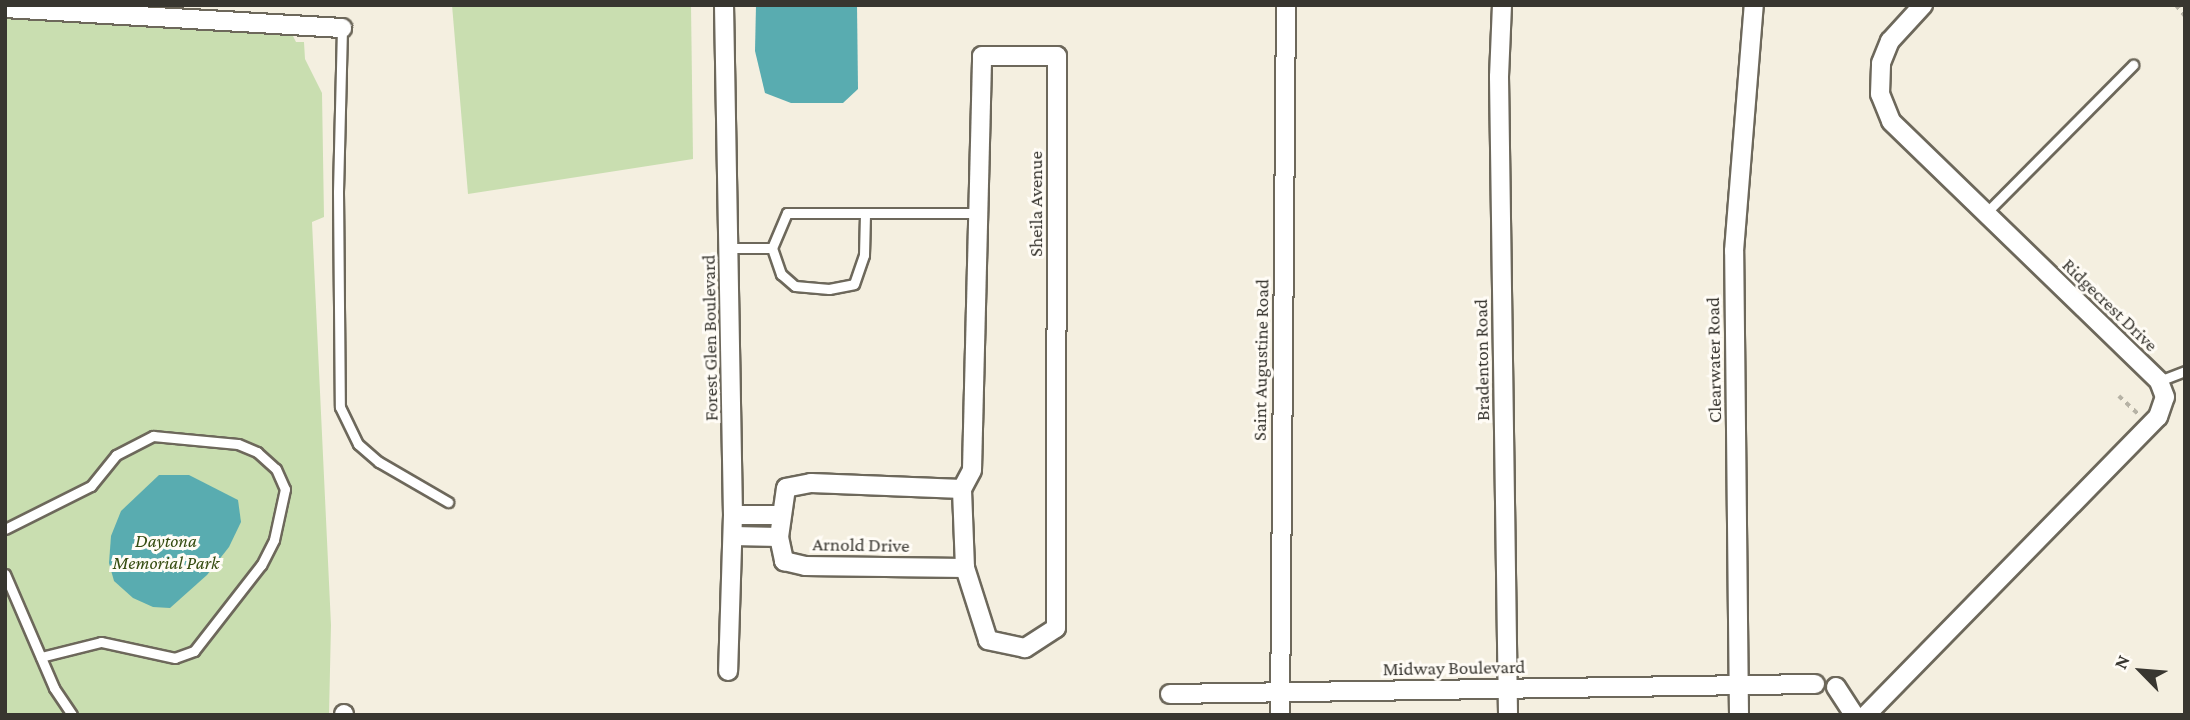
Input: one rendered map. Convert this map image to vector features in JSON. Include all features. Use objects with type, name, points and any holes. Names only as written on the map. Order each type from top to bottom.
[{"type":"street","name":"Forest Glen Boulevard","points":[[724,5],[733,515],[728,671]]},
{"type":"street","name":"Saint Augustine Road","points":[[1280,715],[1286,5]]},
{"type":"street","name":"Bradenton Road","points":[[1502,5],[1499,77],[1508,715]]},
{"type":"street","name":"Clearwater Road","points":[[1739,715],[1734,251],[1754,5]]},
{"type":"street","name":"Ridgecrest Drive","points":[[1866,715],[2149,426],[2164,403],[2159,381],[1891,121],[1882,102],[1884,52],[1923,5]]},
{"type":"street","points":[[5,8],[342,28]]},
{"type":"street","name":"Sheila Avenue","points":[[962,489],[965,568],[988,640],[1025,648],[1056,628],[1057,56],[982,56],[981,213]]},
{"type":"street","points":[[733,536],[779,537],[779,515],[786,488],[811,483],[962,489],[972,470],[981,213]]},
{"type":"street","points":[[733,515],[779,515]]},
{"type":"street","name":"Arnold Drive","points":[[779,537],[785,561],[805,566],[965,568]]},
{"type":"street","name":"Midway Boulevard","points":[[1170,694],[1815,684]]},
{"type":"street","points":[[1836,687],[1854,715]]},
{"type":"lane","points":[[342,28],[338,192],[340,407],[358,444],[379,462],[448,502]]},
{"type":"lane","points":[[1986,214],[2133,65]]},
{"type":"lane","points":[[865,213],[864,255],[854,284],[829,289],[795,286],[781,274],[772,248],[787,213],[865,213],[981,213]]},
{"type":"lane","points":[[730,248],[772,248]]},
{"type":"lane","points":[[2159,381],[2185,371]]},
{"type":"lane","points":[[5,529],[91,486],[116,455],[153,436],[238,444],[257,452],[276,469],[285,489],[278,528],[261,565],[194,651],[175,658],[101,642],[41,657]]},
{"type":"lane","points":[[5,574],[54,688],[72,715]]},
{"type":"path","points":[[2176,5],[2185,16]]},
{"type":"path","points":[[2119,396],[2149,426]]},
{"type":"green space","points":[[452,5],[691,5],[693,159],[468,194]]},
{"type":"green space","name":"Daytona Memorial Park","points":[[5,17],[292,34],[296,42],[304,42],[305,59],[322,93],[324,217],[312,222],[331,625],[329,715],[5,715]]},
{"type":"water","points":[[756,5],[857,5],[858,89],[843,103],[791,103],[765,93],[755,51]]},
{"type":"water","points":[[159,475],[189,475],[238,500],[241,522],[229,547],[207,575],[170,608],[153,607],[133,598],[114,581],[109,563],[111,536],[121,511]]}]
